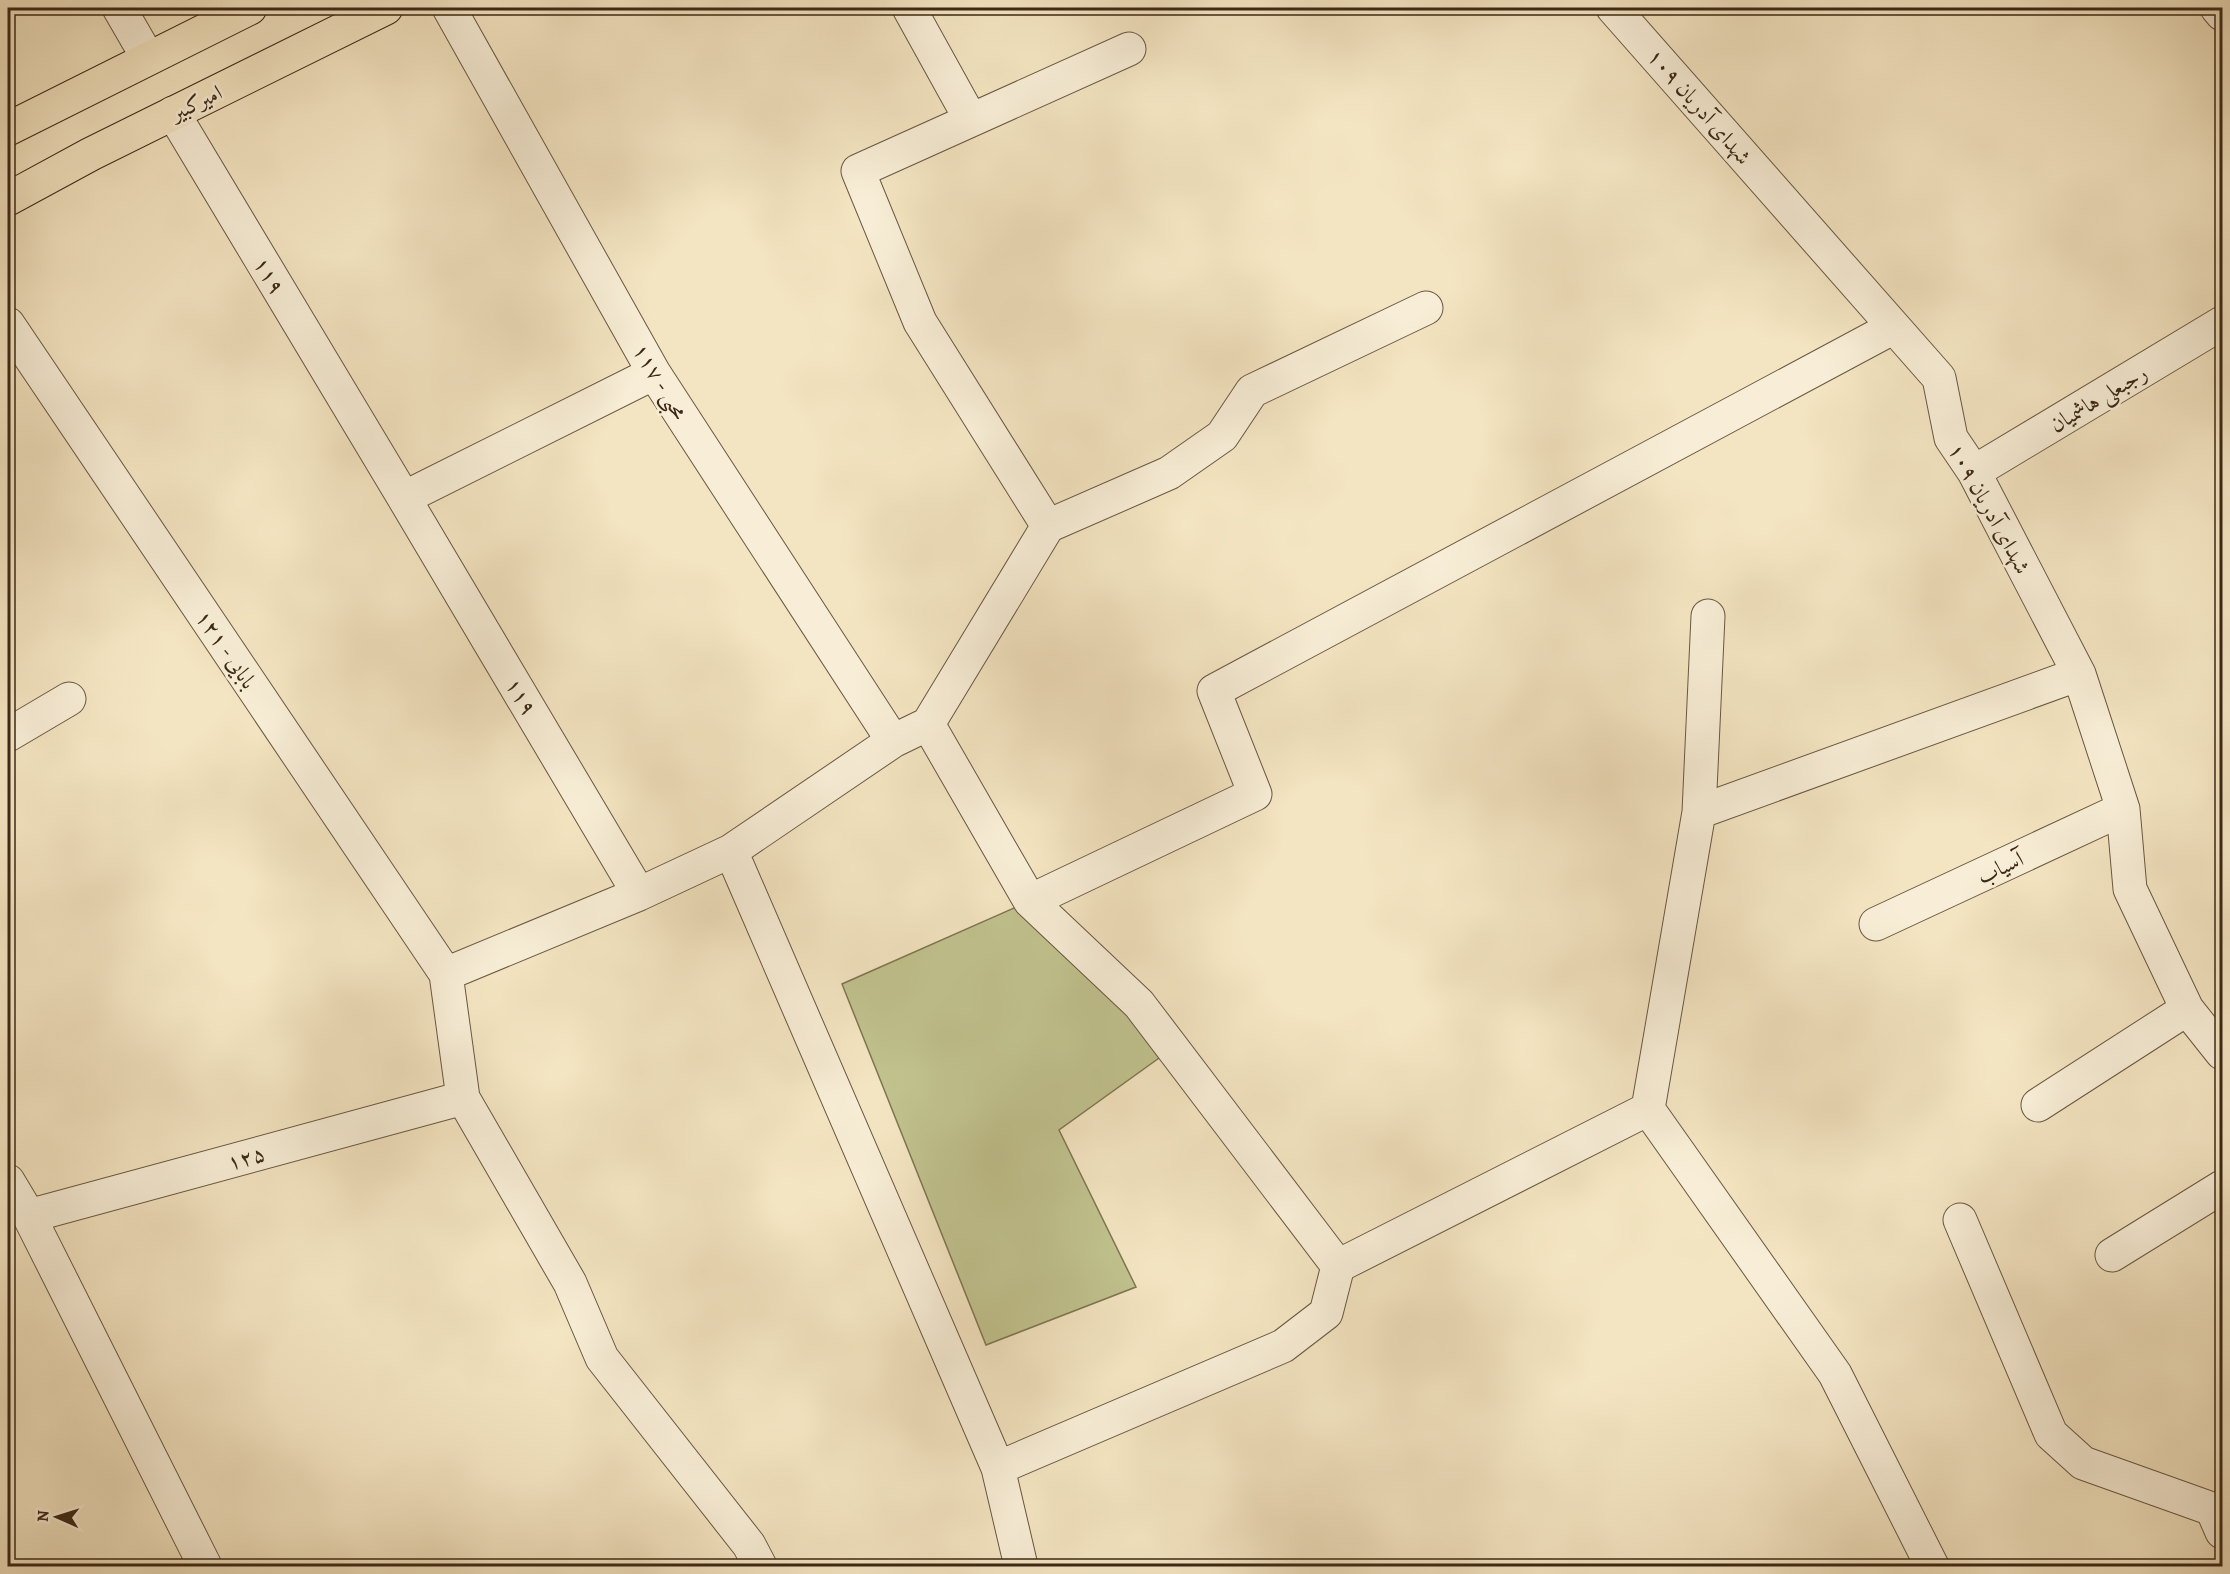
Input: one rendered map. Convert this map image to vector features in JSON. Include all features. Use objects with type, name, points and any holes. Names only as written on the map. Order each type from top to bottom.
[{"type":"main road","points":[[8,129],[250,8]]},
{"type":"main road","name":"امیرکبیر","points":[[8,199],[172,113],[386,8]]},
{"type":"street","points":[[119,8],[148,58]]},
{"type":"street","name":"محبی - ۱۱۷","points":[[449,8],[654,373],[893,741]]},
{"type":"street","points":[[909,8],[971,120]]},
{"type":"street","name":"شهدای آدریان ۱۰۹","points":[[1616,8],[1939,378],[1951,438],[1974,472],[2079,674],[2123,809],[2130,889],[2187,1010],[2223,1053]]},
{"type":"street","points":[[2217,8],[2223,14]]},
{"type":"street","points":[[1048,526],[920,321],[858,171],[1129,49]]},
{"type":"street","name":"۱۱۹","points":[[172,113],[639,894]]},
{"type":"street","points":[[760,1566],[749,1545],[602,1358],[570,1283],[463,1098],[447,974],[639,894],[731,851],[893,741],[928,724],[1048,526],[1169,473],[1222,436],[1252,391],[1426,308]]},
{"type":"street","name":"رجبعلی هاشمیان","points":[[1974,472],[2223,323]]},
{"type":"street","name":"بابایی - ۱۲۱","points":[[8,324],[447,974]]},
{"type":"street","points":[[1030,901],[1255,794],[1214,691],[1894,327]]},
{"type":"street","points":[[404,498],[654,373]]},
{"type":"street","points":[[1708,616],[1699,812],[1648,1108],[1835,1374],[1932,1566]]},
{"type":"street","points":[[1699,812],[2079,674]]},
{"type":"street","points":[[8,735],[69,699]]},
{"type":"street","points":[[928,724],[1030,901],[1138,1004],[1338,1266]]},
{"type":"street","name":"آسیاب","points":[[1876,924],[2123,809]]},
{"type":"street","points":[[731,851],[998,1468],[1022,1566]]},
{"type":"street","points":[[2038,1105],[2187,1010]]},
{"type":"street","name":"۱۲۵","points":[[29,1216],[463,1098]]},
{"type":"street","points":[[998,1468],[1283,1346],[1326,1313],[1338,1266],[1648,1108]]},
{"type":"street","points":[[8,1181],[29,1216],[205,1566]]},
{"type":"street","points":[[2112,1255],[2223,1186]]},
{"type":"street","points":[[1960,1220],[2051,1434],[2083,1463],[2211,1509],[2223,1532]]},
{"type":"green space","points":[[1030,901],[1173,1048],[1059,1130],[1136,1287],[986,1345],[842,984]]}]
